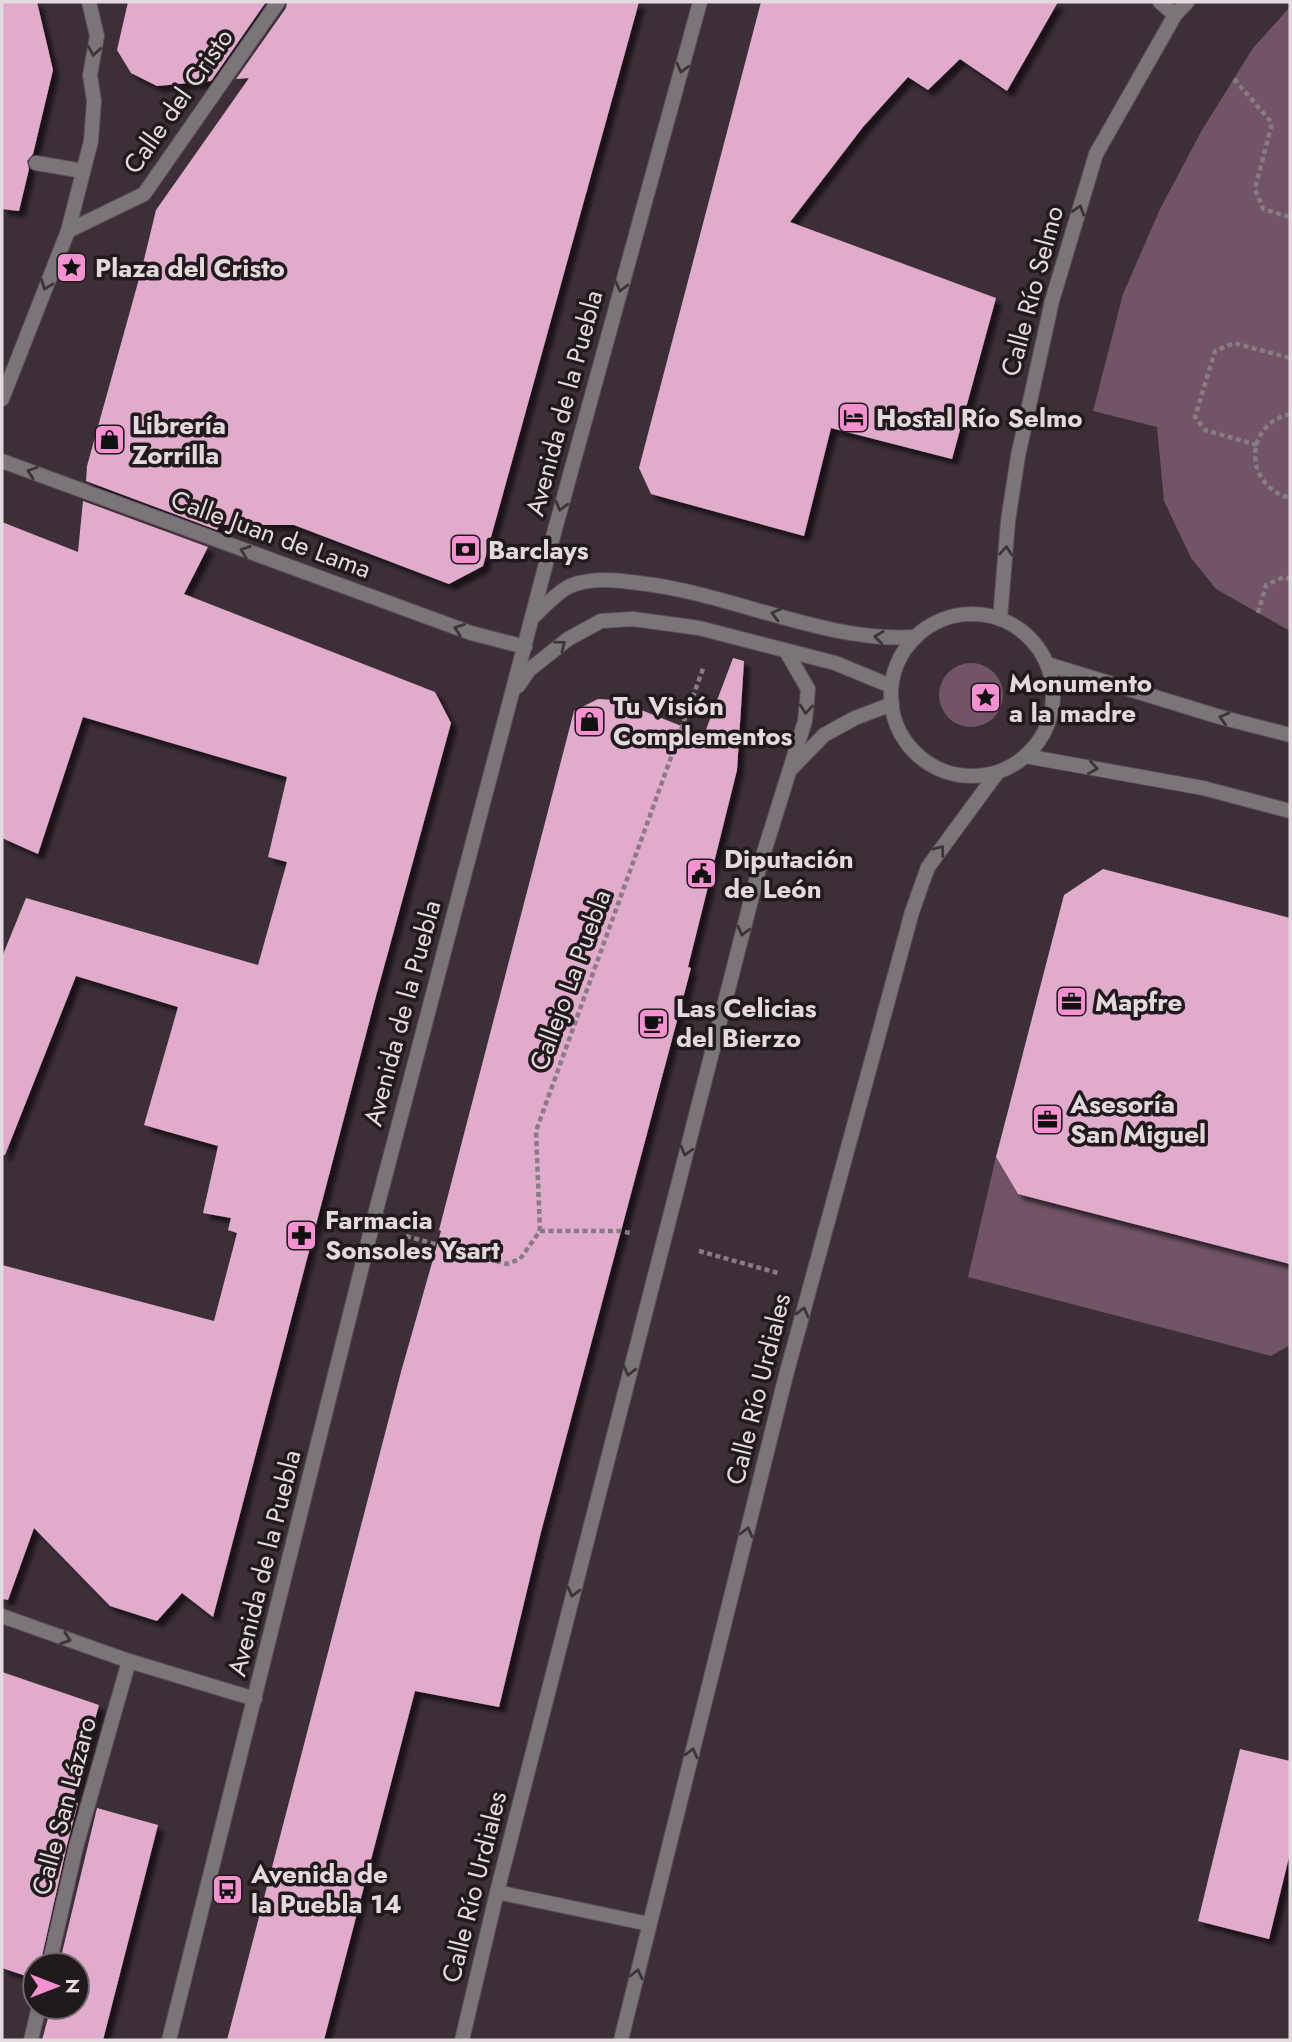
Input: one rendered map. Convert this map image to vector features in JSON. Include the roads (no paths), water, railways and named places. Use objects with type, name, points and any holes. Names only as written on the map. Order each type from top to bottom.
[{"type":"street","points":[[2,399],[68,231],[91,141],[94,102],[90,75],[97,36],[89,2]]},
{"type":"street","name":"Calle del Cristo","points":[[68,231],[144,194],[278,2]]},
{"type":"street","name":"Avenida de la Puebla","points":[[169,2040],[372,1226],[554,533],[700,2]]},
{"type":"street","points":[[1160,2],[1175,15]]},
{"type":"street","name":"Calle Río Selmo","points":[[1000,619],[1008,521],[1018,456],[1052,301],[1096,154],[1175,15],[1188,2]]},
{"type":"street","points":[[36,163],[83,171]]},
{"type":"street","name":"Calle Juan de Lama","points":[[2,461],[471,633],[525,647]]},
{"type":"street","points":[[533,617],[569,586],[607,579],[672,586],[842,631],[887,639],[916,636]]},
{"type":"street","points":[[960,615],[1000,619],[1019,630],[1036,645],[1047,664],[1052,689],[1051,713],[1041,737],[1026,756],[997,773],[964,776],[943,771],[923,760],[908,744],[896,725],[891,686],[896,666],[916,636],[933,624],[960,615]]},
{"type":"street","points":[[513,693],[529,670],[568,639],[601,621],[634,619],[716,632],[835,663],[891,686]]},
{"type":"street","name":"Calle Río Urdiales","points":[[461,2040],[760,864],[805,721],[808,689],[786,651]]},
{"type":"street","points":[[1047,664],[1220,717],[1290,735]]},
{"type":"street","name":"Calle Río Urdiales","points":[[789,771],[824,735],[856,718],[892,704]]},
{"type":"street","points":[[1026,756],[1203,788],[1290,811]]},
{"type":"street","name":"Calle Río Urdiales","points":[[621,2040],[811,1282],[912,912],[928,867],[997,773]]},
{"type":"street","points":[[2,1616],[129,1661],[255,1699]]},
{"type":"street","name":"Calle San Lázaro","points":[[51,1951],[76,1847],[129,1661]]},
{"type":"street","points":[[497,1892],[649,1924]]},
{"type":"street","points":[[31,2040],[36,2021]]},
{"type":"place","name":"Plaza del Cristo","points":[[72,268]]},
{"type":"place","name":"Hostal Río Selmo","points":[[853,418]]},
{"type":"place","name":"Librería Zorrilla","points":[[109,440]]},
{"type":"place","name":"Barclays","points":[[465,550]]},
{"type":"place","name":"Monumento a la madre","points":[[986,698]]},
{"type":"place","name":"Tu Visión Complementos","points":[[590,721]]},
{"type":"place","name":"Diputación de León","points":[[701,874]]},
{"type":"place","name":"Mapfre","points":[[1072,1002]]},
{"type":"place","name":"Las Celicias del Bierzo","points":[[653,1023]]},
{"type":"place","name":"Asesoría San Miguel","points":[[1047,1119]]},
{"type":"place","name":"Farmacia Sonsoles Ysart","points":[[302,1235]]},
{"type":"place","name":"Avenida de la Puebla 14","points":[[228,1889]]}]
